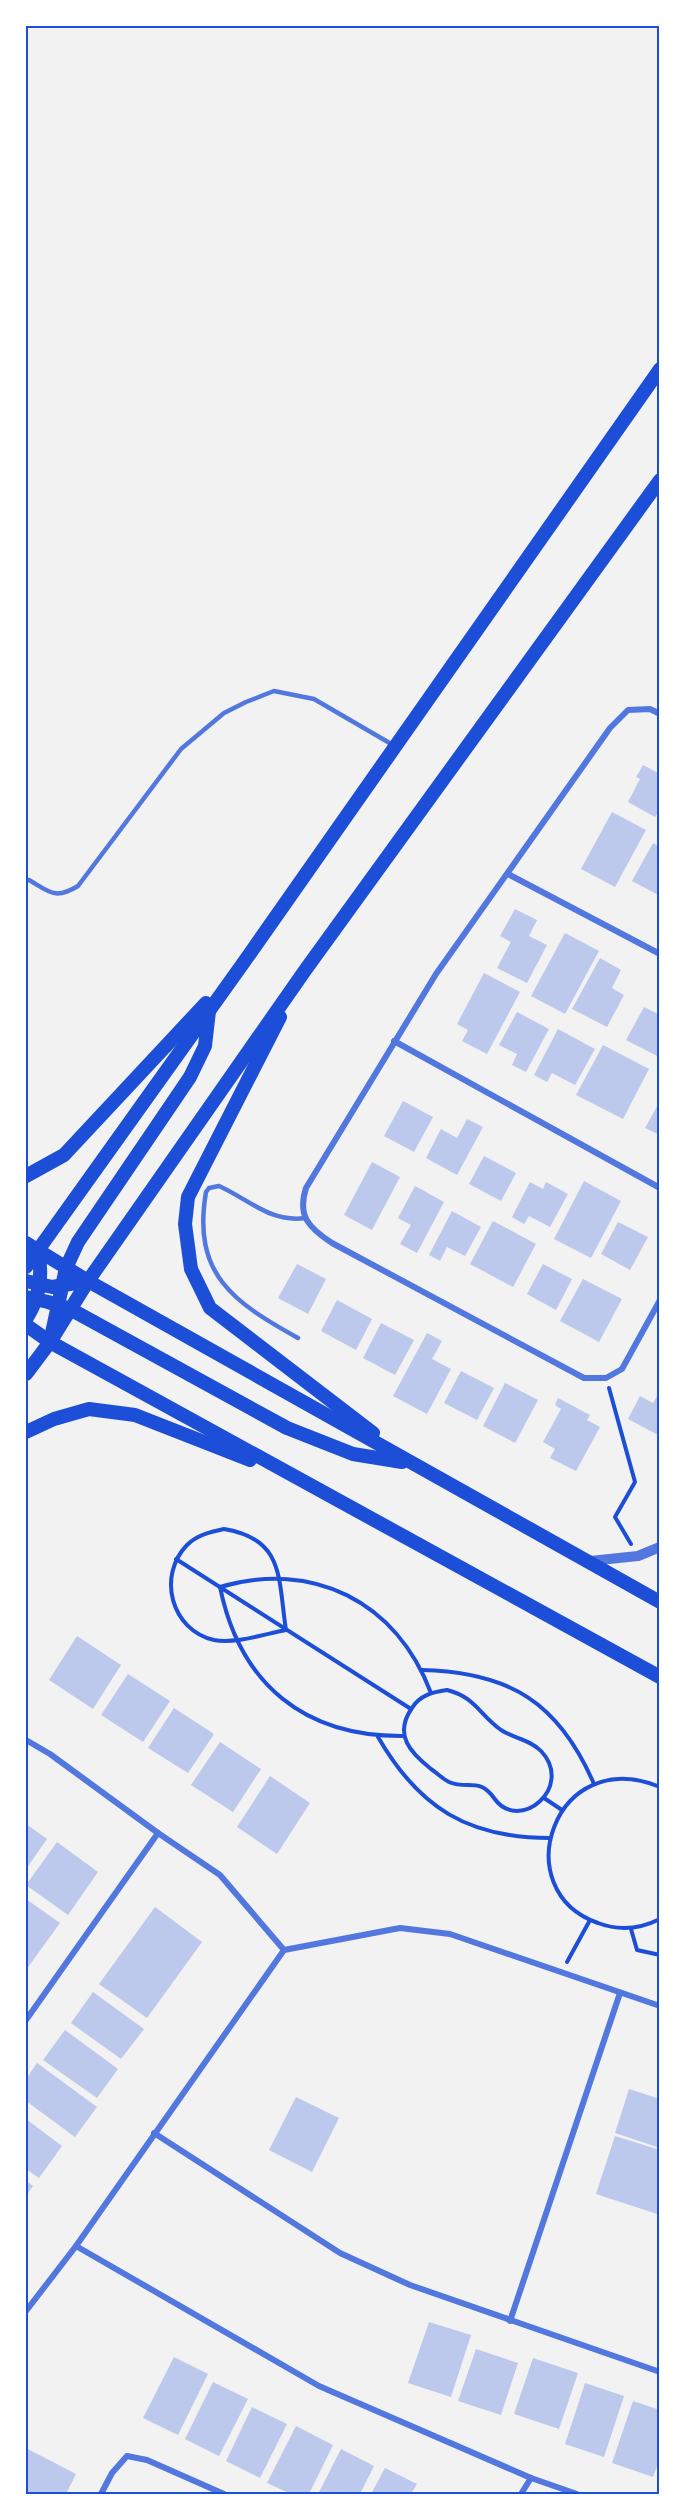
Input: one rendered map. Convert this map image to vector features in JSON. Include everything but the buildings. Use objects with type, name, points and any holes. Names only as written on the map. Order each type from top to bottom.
[{"type":"main road","points":[[26,1267],[32,1247],[209,1011],[660,369]]},
{"type":"main road","points":[[26,1374],[50,1342],[64,1307],[88,1281],[306,969],[660,480]]},
{"type":"main road","points":[[26,1176],[64,1155],[244,962]]},
{"type":"main road","points":[[306,969],[189,1197],[185,1224],[191,1269],[210,1308],[413,1464]]},
{"type":"main road","points":[[64,1307],[61,1287],[66,1268],[78,1242],[190,1077],[204,1046],[209,1011]]},
{"type":"main road","points":[[32,1247],[88,1281],[660,1602]]},
{"type":"main road","points":[[26,1319],[40,1263],[32,1247]]},
{"type":"main road","points":[[26,1281],[34,1294],[64,1307],[287,1428],[353,1454],[413,1464]]},
{"type":"main road","points":[[34,1294],[88,1281]]},
{"type":"main road","points":[[26,1325],[50,1342],[660,1677]]},
{"type":"main road","points":[[26,1432],[54,1419],[89,1409],[135,1415],[303,1481]]},
{"type":"street","points":[[660,714],[650,709],[628,710],[610,728],[436,974],[306,1188],[301,1204],[305,1218],[315,1232],[332,1243],[584,1378],[606,1378],[622,1369],[660,1300]]},
{"type":"street","points":[[508,874],[660,954]]},
{"type":"street","points":[[394,1041],[660,1188]]},
{"type":"street","points":[[590,1561],[638,1556],[660,1547]]},
{"type":"street","points":[[26,1740],[50,1754],[220,1875],[284,1950]]},
{"type":"street","points":[[26,2020],[158,1833]]},
{"type":"street","points":[[26,2311],[76,2246],[284,1950],[400,1928],[450,1934],[660,2006]]},
{"type":"street","points":[[510,2321],[620,1993]]},
{"type":"street","points":[[154,2133],[340,2253],[410,2285],[660,2372]]},
{"type":"street","points":[[76,2246],[319,2386],[531,2478],[578,2494]]},
{"type":"street","points":[[101,2494],[112,2473],[127,2456],[147,2460],[224,2494]]},
{"type":"street","points":[[521,2494],[531,2478]]},
{"type":"lane","points":[[29,880],[53,894],[64,895],[78,886],[181,748],[224,713],[274,691],[314,699],[395,746]]},
{"type":"lane","points":[[298,1338],[262,1316],[219,1278],[207,1256],[202,1224],[206,1192],[213,1186],[223,1188],[273,1216],[285,1219],[305,1218]]},
{"type":"path","points":[[606,1378],[636,1482],[615,1517],[638,1556]]},
{"type":"path","points":[[224,1529],[244,1532],[261,1542],[274,1558],[286,1630],[235,1640],[214,1640],[195,1632],[181,1618],[172,1600],[170,1580],[176,1559],[187,1544],[204,1534],[224,1529]]},
{"type":"path","points":[[176,1559],[411,1709]]},
{"type":"path","points":[[220,1587],[248,1580],[278,1577],[336,1589],[363,1603],[387,1622],[407,1645],[422,1670],[431,1693]]},
{"type":"path","points":[[220,1587],[225,1614],[235,1640],[250,1666],[270,1689],[294,1707],[320,1722],[348,1732],[378,1737],[405,1736]]},
{"type":"path","points":[[422,1670],[453,1671],[484,1677],[514,1689],[540,1706],[563,1729],[581,1755],[594,1784]]},
{"type":"path","points":[[447,1690],[463,1694],[501,1730],[542,1752],[552,1771],[551,1785],[544,1798],[534,1807],[509,1810],[498,1805],[490,1793],[481,1786],[448,1782],[411,1753],[405,1736],[405,1722],[411,1709],[419,1699],[431,1693],[447,1690]]},
{"type":"path","points":[[378,1737],[393,1763],[412,1786],[444,1811],[490,1832],[520,1838],[550,1838]]},
{"type":"path","points":[[659,1786],[638,1779],[615,1778],[594,1784],[576,1795],[562,1810],[550,1838],[549,1858],[552,1877],[561,1894],[574,1909],[590,1920],[610,1928],[632,1929],[660,1919]]},
{"type":"path","points":[[544,1798],[562,1810]]},
{"type":"path","points":[[562,1972],[590,1920]]},
{"type":"path","points":[[632,1929],[637,1950],[660,1955]]}]
